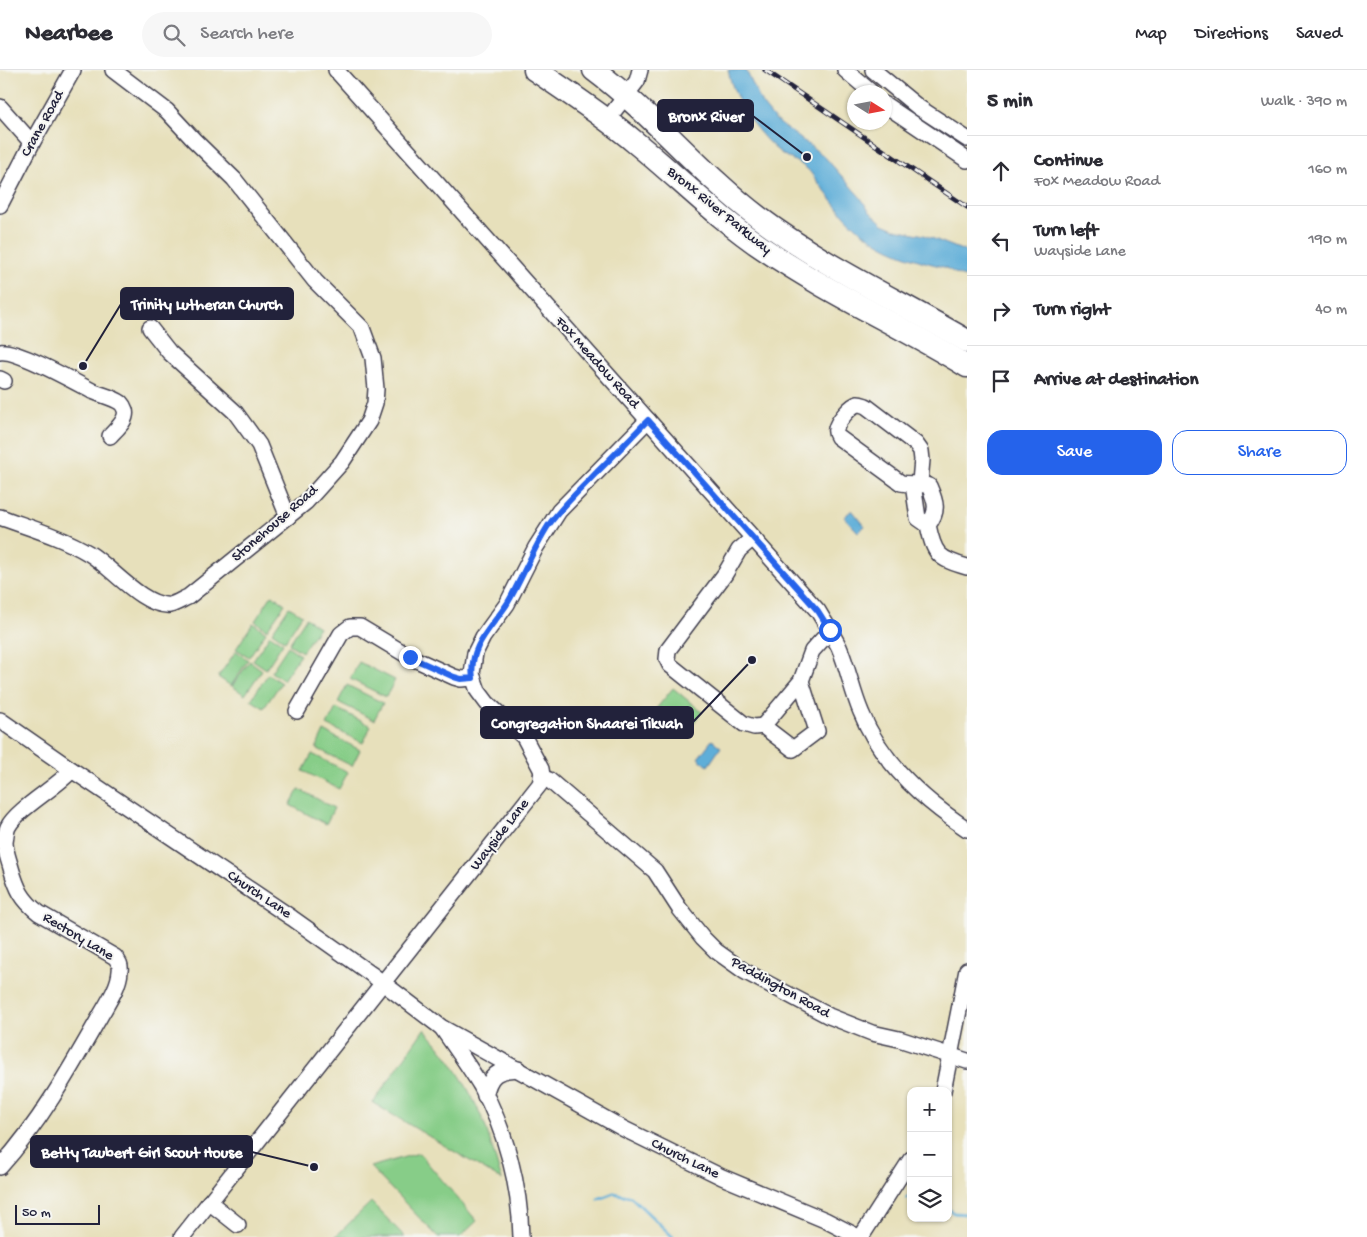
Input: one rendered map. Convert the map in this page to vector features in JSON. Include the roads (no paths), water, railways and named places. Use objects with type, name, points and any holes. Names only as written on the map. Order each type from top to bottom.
[{"type":"highway","name":"Bronx River Parkway","points":[[534,70],[607,120],[646,151],[713,210],[763,249],[817,282],[965,365]]},
{"type":"highway","name":"Bronx River Parkway","points":[[594,70],[626,96],[715,181],[773,228],[825,262],[967,341]]},
{"type":"street","name":"Crane Road","points":[[0,205],[73,70]]},
{"type":"street","name":"Stonehouse Road","points":[[0,517],[49,534],[90,554],[142,597],[170,605],[188,597],[306,502],[342,462],[369,421],[375,403],[376,389],[373,358],[362,328],[315,281],[234,180],[167,111],[113,70]]},
{"type":"street","name":"Fox Meadow Road","points":[[336,70],[818,611],[839,648],[862,714],[887,756],[917,791],[940,812],[967,828]]},
{"type":"street","points":[[607,120],[637,81],[640,70]]},
{"type":"street","points":[[845,70],[863,85]]},
{"type":"street","points":[[873,70],[918,106],[967,139]]},
{"type":"street","points":[[0,107],[32,143]]},
{"type":"street","points":[[892,109],[967,160]]},
{"type":"street","points":[[150,328],[181,364],[235,412],[258,446],[288,517]]},
{"type":"street","points":[[0,352],[5,351],[24,358],[121,403],[126,412],[125,417],[110,436]]},
{"type":"street","points":[[920,482],[901,483],[838,437],[835,432],[836,427],[850,408],[860,404],[866,406],[916,444],[921,451],[922,460],[920,482],[914,491],[918,518],[928,525],[932,545],[937,553],[946,560],[967,567]]},
{"type":"street","points":[[542,777],[538,762],[524,737],[487,703],[478,691],[473,678],[472,665],[475,653],[483,637],[507,604],[549,525],[578,490],[648,420]]},
{"type":"street","points":[[753,538],[739,550],[725,574],[668,650],[667,659],[670,665],[744,724],[754,727],[764,726],[801,681],[812,651],[830,630]]},
{"type":"street","points":[[297,711],[341,634],[350,627],[360,628],[410,657],[454,677],[461,679],[473,678]]},
{"type":"street","points":[[764,726],[792,749],[817,731],[801,681]]},
{"type":"street","name":"Church Lane","points":[[0,720],[292,918],[441,1027],[624,1129],[722,1177],[825,1220],[859,1237]]},
{"type":"street","name":"Rectory Lane","points":[[3,1157],[50,1099],[80,1052],[111,996],[120,972],[119,962],[115,957],[28,905],[22,897],[7,853],[5,843],[9,826],[17,816],[72,770]]},
{"type":"street","name":"Wayside Lane","points":[[182,1237],[540,784],[542,777]]},
{"type":"street","name":"Paddington Road","points":[[542,777],[549,780],[648,865],[664,883],[679,908],[703,938],[716,951],[744,971],[829,1016],[872,1033],[899,1039],[967,1061]]},
{"type":"street","points":[[943,1087],[967,970]]},
{"type":"street","points":[[441,1027],[472,1072],[485,1096],[504,1140],[518,1201],[521,1237]]},
{"type":"street","points":[[485,1096],[493,1076],[505,1070],[518,1069]]},
{"type":"street","points":[[859,1237],[907,1165]]},
{"type":"street","points":[[210,1202],[238,1225]]},
{"type":"water","points":[[728,70],[746,70],[762,104],[775,120],[824,156],[861,198],[869,211],[883,224],[895,229],[924,235],[967,252],[967,277],[960,276],[944,267],[900,254],[876,242],[854,225],[840,211],[807,169],[780,153],[760,133],[740,103]]},
{"type":"water","points":[[852,510],[865,526],[858,532],[844,517]]},
{"type":"water","points":[[712,740],[721,747],[708,766],[698,758]]},
{"type":"waterway","points":[[598,1199],[614,1193],[631,1197],[673,1237]]},
{"type":"waterway","points":[[952,1212],[967,1214]]},
{"type":"railway","points":[[765,70],[967,207]]},
{"type":"place","name":"Bronx River","points":[[807,157]]},
{"type":"place","name":"Trinity Lutheran Church","points":[[83,366]]},
{"type":"place","name":"Congregation Shaarei Tikvah","points":[[752,660]]},
{"type":"place","name":"Betty Taubert Girl Scout House","points":[[314,1167]]}]
